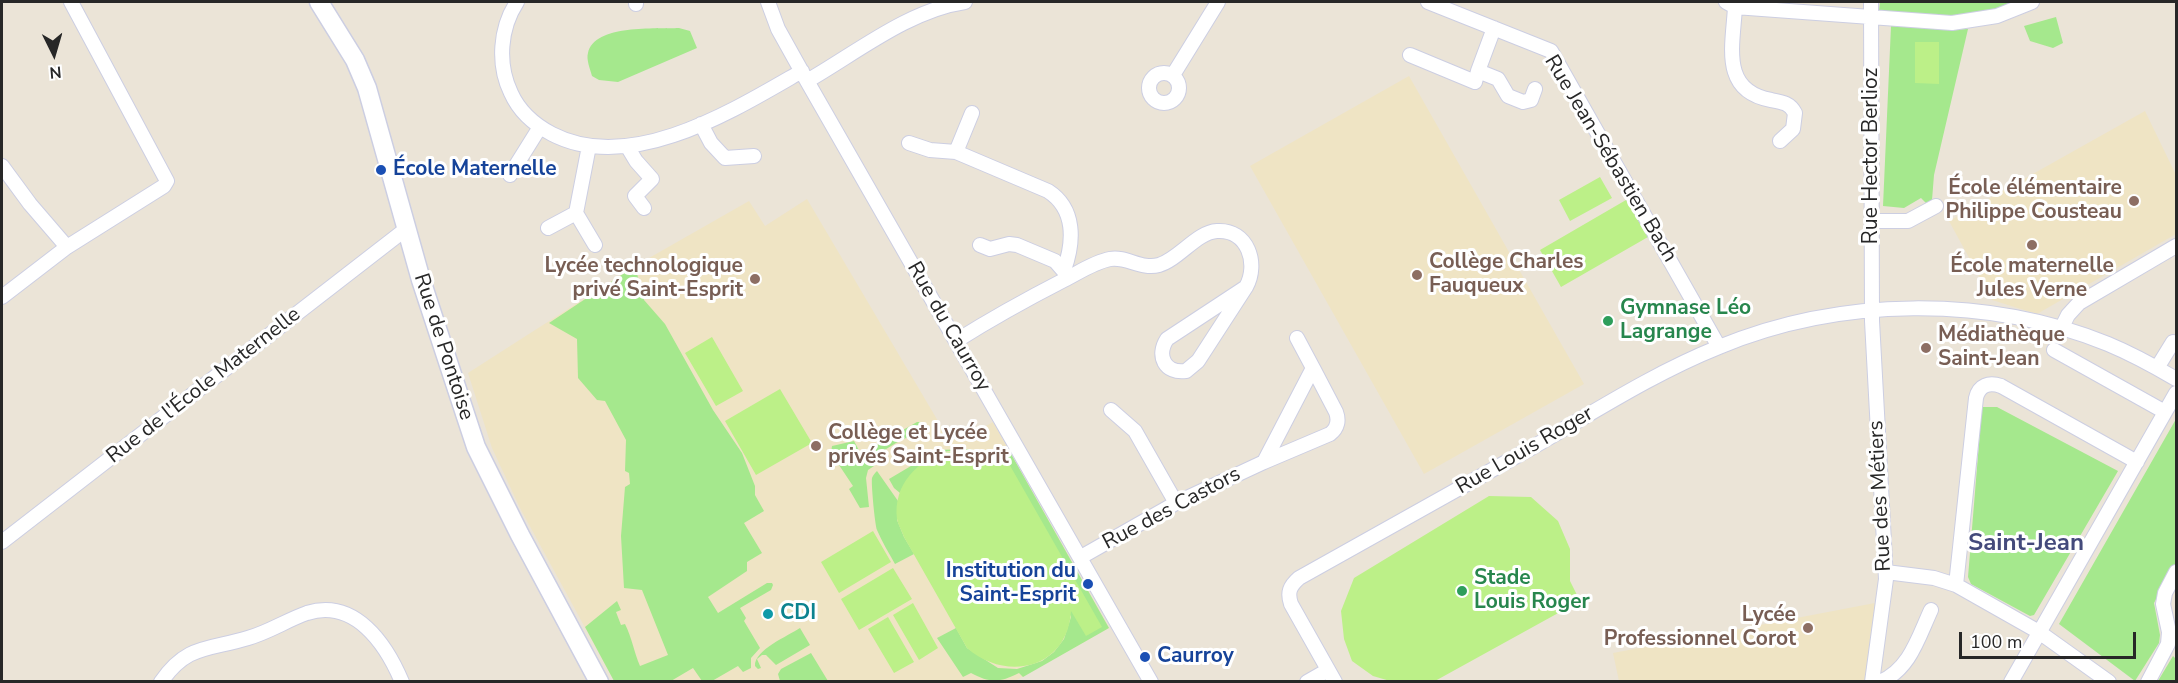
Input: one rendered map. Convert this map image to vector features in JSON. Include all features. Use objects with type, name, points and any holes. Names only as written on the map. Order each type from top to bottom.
[{"type":"street","points":[[2,297],[67,247],[164,186],[167,181],[72,2]]},
{"type":"street","name":"Rue de Pontoise","points":[[319,2],[355,60],[367,88],[406,229],[476,447],[599,681]]},
{"type":"street","points":[[517,2],[504,33],[504,70],[508,87],[516,103],[540,127],[564,139],[589,146],[627,146],[668,136],[701,124],[804,76],[922,14],[938,7],[964,2]]},
{"type":"street","name":"Rue du Caurroy","points":[[768,2],[782,36],[804,76],[1151,681]]},
{"type":"street","points":[[1173,75],[1218,2]]},
{"type":"street","name":"Rue Jean-Sébastien Bach","points":[[1428,2],[1551,51],[1719,347]]},
{"type":"street","name":"Rue Hector Berlioz","points":[[1871,2],[1872,310]]},
{"type":"street","points":[[1780,141],[1794,129],[1795,113],[1787,104],[1753,95],[1740,84],[1733,65],[1731,4],[1939,23],[1964,22],[1997,16],[2032,2]]},
{"type":"street","points":[[1410,55],[1475,82],[1494,28]]},
{"type":"street","points":[[1479,71],[1498,79],[1508,96],[1523,102],[1531,100],[1535,89]]},
{"type":"street","points":[[956,152],[972,113]]},
{"type":"street","points":[[701,124],[711,143],[725,158],[754,156]]},
{"type":"street","points":[[510,175],[540,127]]},
{"type":"street","points":[[909,142],[930,150],[956,152],[1047,191],[1058,198],[1065,208],[1071,234],[1066,274]]},
{"type":"street","points":[[589,146],[576,213],[595,245]]},
{"type":"street","points":[[627,146],[636,161],[652,179],[635,196],[644,208]]},
{"type":"street","points":[[2,166],[30,204],[67,247]]},
{"type":"street","points":[[1872,221],[1908,221],[1936,206]]},
{"type":"street","points":[[548,228],[576,213]]},
{"type":"street","name":"Rue de l'École Maternelle","points":[[2,542],[406,229]]},
{"type":"street","points":[[956,341],[1066,274],[1107,260],[1120,259],[1139,266],[1156,266],[1209,233],[1229,232],[1243,241],[1250,257],[1251,274],[1246,287],[1194,366],[1181,371],[1176,371],[1164,362],[1162,352],[1167,339],[1246,287]]},
{"type":"street","points":[[980,245],[995,249],[1010,244],[1017,245],[1049,258],[1066,274]]},
{"type":"street","points":[[2061,329],[2068,315],[2079,303],[2176,246]]},
{"type":"street","name":"Rue Louis Roger","points":[[1331,676],[1291,604],[1289,592],[1293,583],[1671,369],[1719,347],[1758,333],[1838,314],[1872,310],[1911,308],[1968,311],[2004,316],[2061,329],[2108,344],[2176,379]]},
{"type":"street","name":"Rue des Métiers","points":[[1872,310],[1886,572],[1885,594],[1872,681]]},
{"type":"street","name":"Rue des Castors","points":[[1081,557],[1176,503],[1330,434],[1337,427],[1336,412],[1297,338]]},
{"type":"street","points":[[2157,368],[2173,342],[2176,344]]},
{"type":"street","points":[[2054,350],[2165,412]]},
{"type":"street","name":"Rue des Castors","points":[[1264,462],[1313,368]]},
{"type":"street","points":[[1956,585],[1976,398],[1982,386],[1989,384],[2001,386],[2137,462]]},
{"type":"street","points":[[2011,681],[2176,393]]},
{"type":"street","points":[[1111,410],[1135,431],[1176,503]]},
{"type":"street","points":[[1886,572],[1940,579],[1956,585],[2039,632],[2109,681]]},
{"type":"street","points":[[2148,681],[2168,644],[2169,632],[2163,604],[2165,593],[2176,572]]},
{"type":"street","points":[[161,681],[178,661],[190,653],[258,635],[308,613],[325,610],[350,616],[370,630],[385,649],[398,680]]},
{"type":"street","points":[[1880,681],[1902,668],[1931,610]]},
{"type":"street","points":[[1307,681],[1331,676]]},
{"type":"shaded area","name":"Collège Charles Fauqueux","points":[[1409,76],[1584,384],[1424,474],[1250,166]]},
{"type":"shaded area","points":[[2145,111],[2176,175],[2176,234],[2037,314],[1992,300],[1949,221]]},
{"type":"shaded area","name":"Collège et Lycée privés Saint-Esprit","points":[[807,199],[948,438],[968,436],[993,422],[1109,628],[1015,681],[614,681],[520,508],[492,448],[468,373],[635,266],[749,201],[765,226]]},
{"type":"shaded area","name":"Lycée Professionnel Corot","points":[[1875,603],[1866,681],[1619,681],[1613,653]]},
{"type":"green space","points":[[1880,2],[2016,2],[1983,13],[1949,17],[1879,11]]},
{"type":"green space","points":[[2056,17],[2063,43],[2053,48],[2030,41],[2024,26]]},
{"type":"green space","points":[[1891,26],[1947,30],[1968,29],[1934,175],[1932,200],[1926,203],[1921,198],[1904,208],[1883,206]]},
{"type":"green space","points":[[679,28],[690,31],[697,48],[618,82],[599,80],[592,76],[588,53],[593,44],[602,37],[628,30]]},
{"type":"green space","points":[[1915,42],[1939,42],[1939,84],[1915,83]]},
{"type":"green space","points":[[1600,177],[1612,198],[1570,221],[1559,200]]},
{"type":"green space","points":[[1626,200],[1648,237],[1561,287],[1540,250]]},
{"type":"green space","points":[[635,266],[644,300],[665,324],[713,410],[742,453],[755,486],[755,495],[764,511],[744,523],[762,553],[747,562],[747,571],[708,597],[718,613],[767,583],[772,583],[771,590],[740,608],[746,618],[744,621],[760,648],[751,658],[751,668],[743,672],[738,666],[712,681],[702,681],[693,668],[671,681],[614,681],[585,627],[617,601],[621,610],[616,612],[621,625],[625,624],[640,666],[668,655],[642,590],[624,588],[621,536],[625,487],[630,484],[629,473],[625,471],[626,440],[605,401],[597,400],[578,378],[577,339],[549,323]]},
{"type":"green space","points":[[712,337],[743,391],[716,406],[685,353]]},
{"type":"green space","points":[[780,389],[812,443],[756,475],[725,421]]},
{"type":"green space","points":[[1982,407],[1997,407],[2118,471],[2034,615],[2030,616],[1971,584],[1968,577]]},
{"type":"green space","points":[[2176,419],[2176,563],[2154,603],[2160,635],[2159,643],[2135,681],[2059,624]]},
{"type":"green space","points":[[917,422],[925,425],[924,434],[910,436],[883,451],[874,466],[868,470],[866,478],[869,507],[860,508],[849,489],[853,486],[831,453],[832,446],[854,441],[861,454]]},
{"type":"green space","points":[[970,449],[997,459],[990,463],[963,452],[942,452],[933,456],[913,473],[900,493],[889,479],[938,450]]},
{"type":"green space","points":[[949,452],[978,456],[990,463],[1004,455],[1102,627],[1086,636],[1071,611],[1067,630],[1059,646],[1047,657],[1033,664],[1017,667],[1000,665],[983,659],[967,648],[904,537],[897,519],[899,495],[910,475],[917,467],[937,455]]},
{"type":"green space","points":[[1010,452],[1109,628],[1023,677],[1019,673],[1006,679],[995,680],[984,679],[971,673],[963,677],[937,638],[956,628],[967,648],[998,668],[1017,669],[1042,661],[1054,652],[1064,639],[1071,617],[1004,455]]},
{"type":"green space","points":[[877,471],[898,501],[897,520],[914,554],[895,564],[876,527],[872,477]]},
{"type":"green space","name":"Stade Louis Roger","points":[[1489,496],[1531,497],[1558,521],[1570,549],[1570,581],[1580,601],[1435,681],[1390,681],[1373,676],[1352,661],[1344,639],[1341,611],[1354,578]]},
{"type":"green space","points":[[873,531],[891,562],[839,593],[821,562]]},
{"type":"green space","points":[[893,568],[912,599],[859,630],[841,599]]},
{"type":"green space","points":[[913,603],[938,648],[919,660],[893,615]]},
{"type":"green space","points":[[888,617],[914,662],[894,673],[868,629]]},
{"type":"green space","points":[[800,628],[810,645],[776,665],[766,655],[762,655],[757,659],[761,668],[758,669],[755,666],[756,660],[760,654]]},
{"type":"green space","points":[[811,653],[828,681],[780,681],[778,674],[781,669]]},
{"type":"green space","points":[[2173,656],[2176,659],[2176,681],[2158,681]]},
{"type":"place","name":"École Maternelle","points":[[381,170]]},
{"type":"place","name":"École élémentaire Philippe Cousteau","points":[[2134,201]]},
{"type":"place","name":"École maternelle Jules Verne","points":[[2032,245]]},
{"type":"place","name":"Collège Charles Fauqueux","points":[[1417,275]]},
{"type":"place","name":"Lycée technologique privé Saint-Esprit","points":[[755,279]]},
{"type":"place","name":"Gymnase Léo Lagrange","points":[[1608,321]]},
{"type":"place","name":"Médiathèque Saint-Jean","points":[[1926,348]]},
{"type":"place","name":"Collège et Lycée privés Saint-Esprit","points":[[816,446]]},
{"type":"place","name":"Institution du Saint-Esprit","points":[[1088,584]]},
{"type":"place","name":"Stade Louis Roger","points":[[1462,591]]},
{"type":"place","name":"CDI","points":[[768,614]]},
{"type":"place","name":"Lycée Professionnel Corot","points":[[1808,628]]},
{"type":"place","name":"Caurroy","points":[[1145,657]]},
{"type":"district","name":"Saint-Jean","points":[[2026,544]]}]
